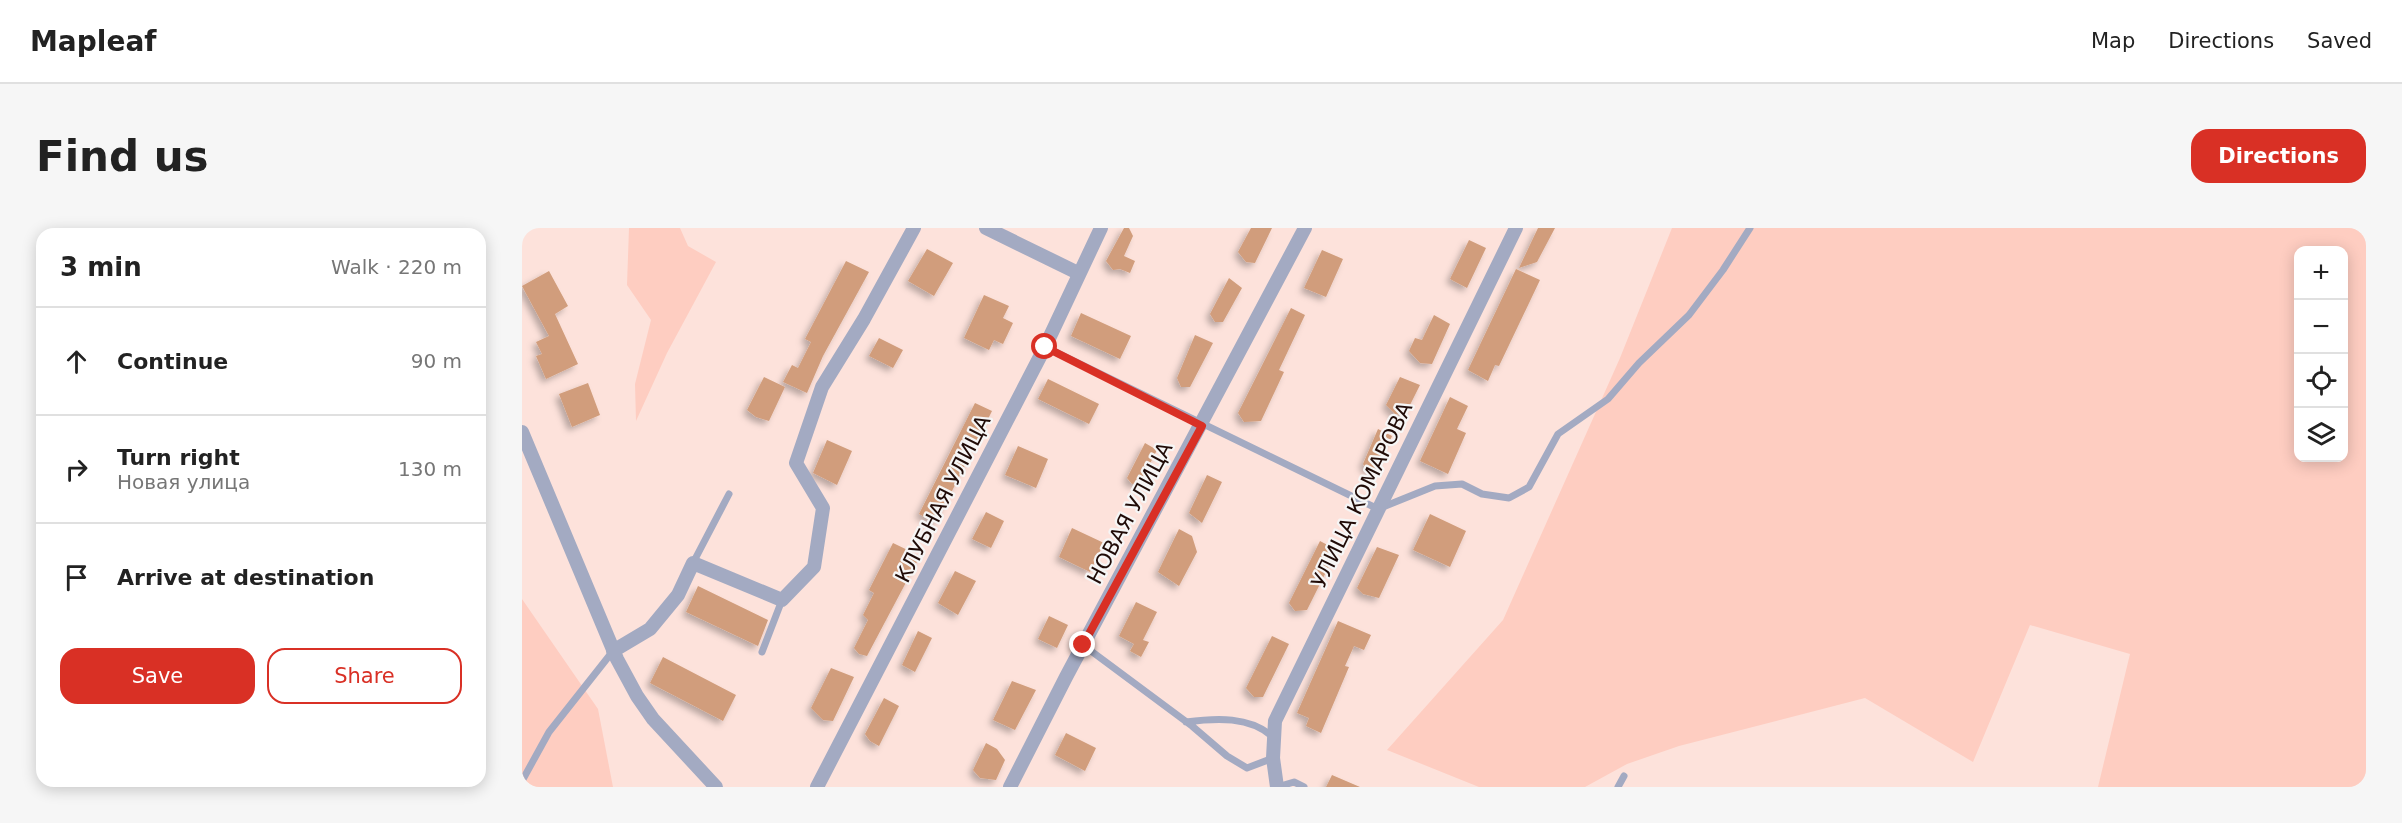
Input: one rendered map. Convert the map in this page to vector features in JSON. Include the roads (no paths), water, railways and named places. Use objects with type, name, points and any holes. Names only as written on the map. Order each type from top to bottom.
[{"type":"street","points":[[614,651],[650,629],[678,595],[693,563],[782,600],[814,567],[823,508],[796,462],[822,387],[864,319],[914,228]]},
{"type":"street","points":[[986,228],[1078,273]]},
{"type":"street","name":"КЛУБНАЯ УЛИЦА","points":[[817,787],[1045,347],[1101,228]]},
{"type":"street","name":"НОВАЯ УЛИЦА","points":[[1010,787],[1305,228]]},
{"type":"street","name":"УЛИЦА КОМАРОВА","points":[[1277,787],[1273,758],[1275,721],[1516,228]]},
{"type":"street","points":[[522,432],[614,651],[637,696],[653,719],[716,787]]},
{"type":"lane","points":[[1045,347],[1202,426],[1378,509],[1435,486],[1462,484],[1482,494],[1509,498],[1529,487],[1558,434],[1608,399],[1639,363],[1689,315],[1723,270],[1750,228]]},
{"type":"lane","points":[[693,563],[729,494]]},
{"type":"lane","points":[[762,652],[782,600]]},
{"type":"lane","points":[[1083,645],[1186,722],[1227,756],[1247,768],[1273,758]]},
{"type":"lane","points":[[522,781],[549,732],[614,651]]},
{"type":"lane","points":[[1186,722],[1238,721],[1262,728],[1273,737]]},
{"type":"lane","points":[[1618,787],[1624,776]]},
{"type":"lane","points":[[1277,787],[1294,782],[1304,787]]}]
